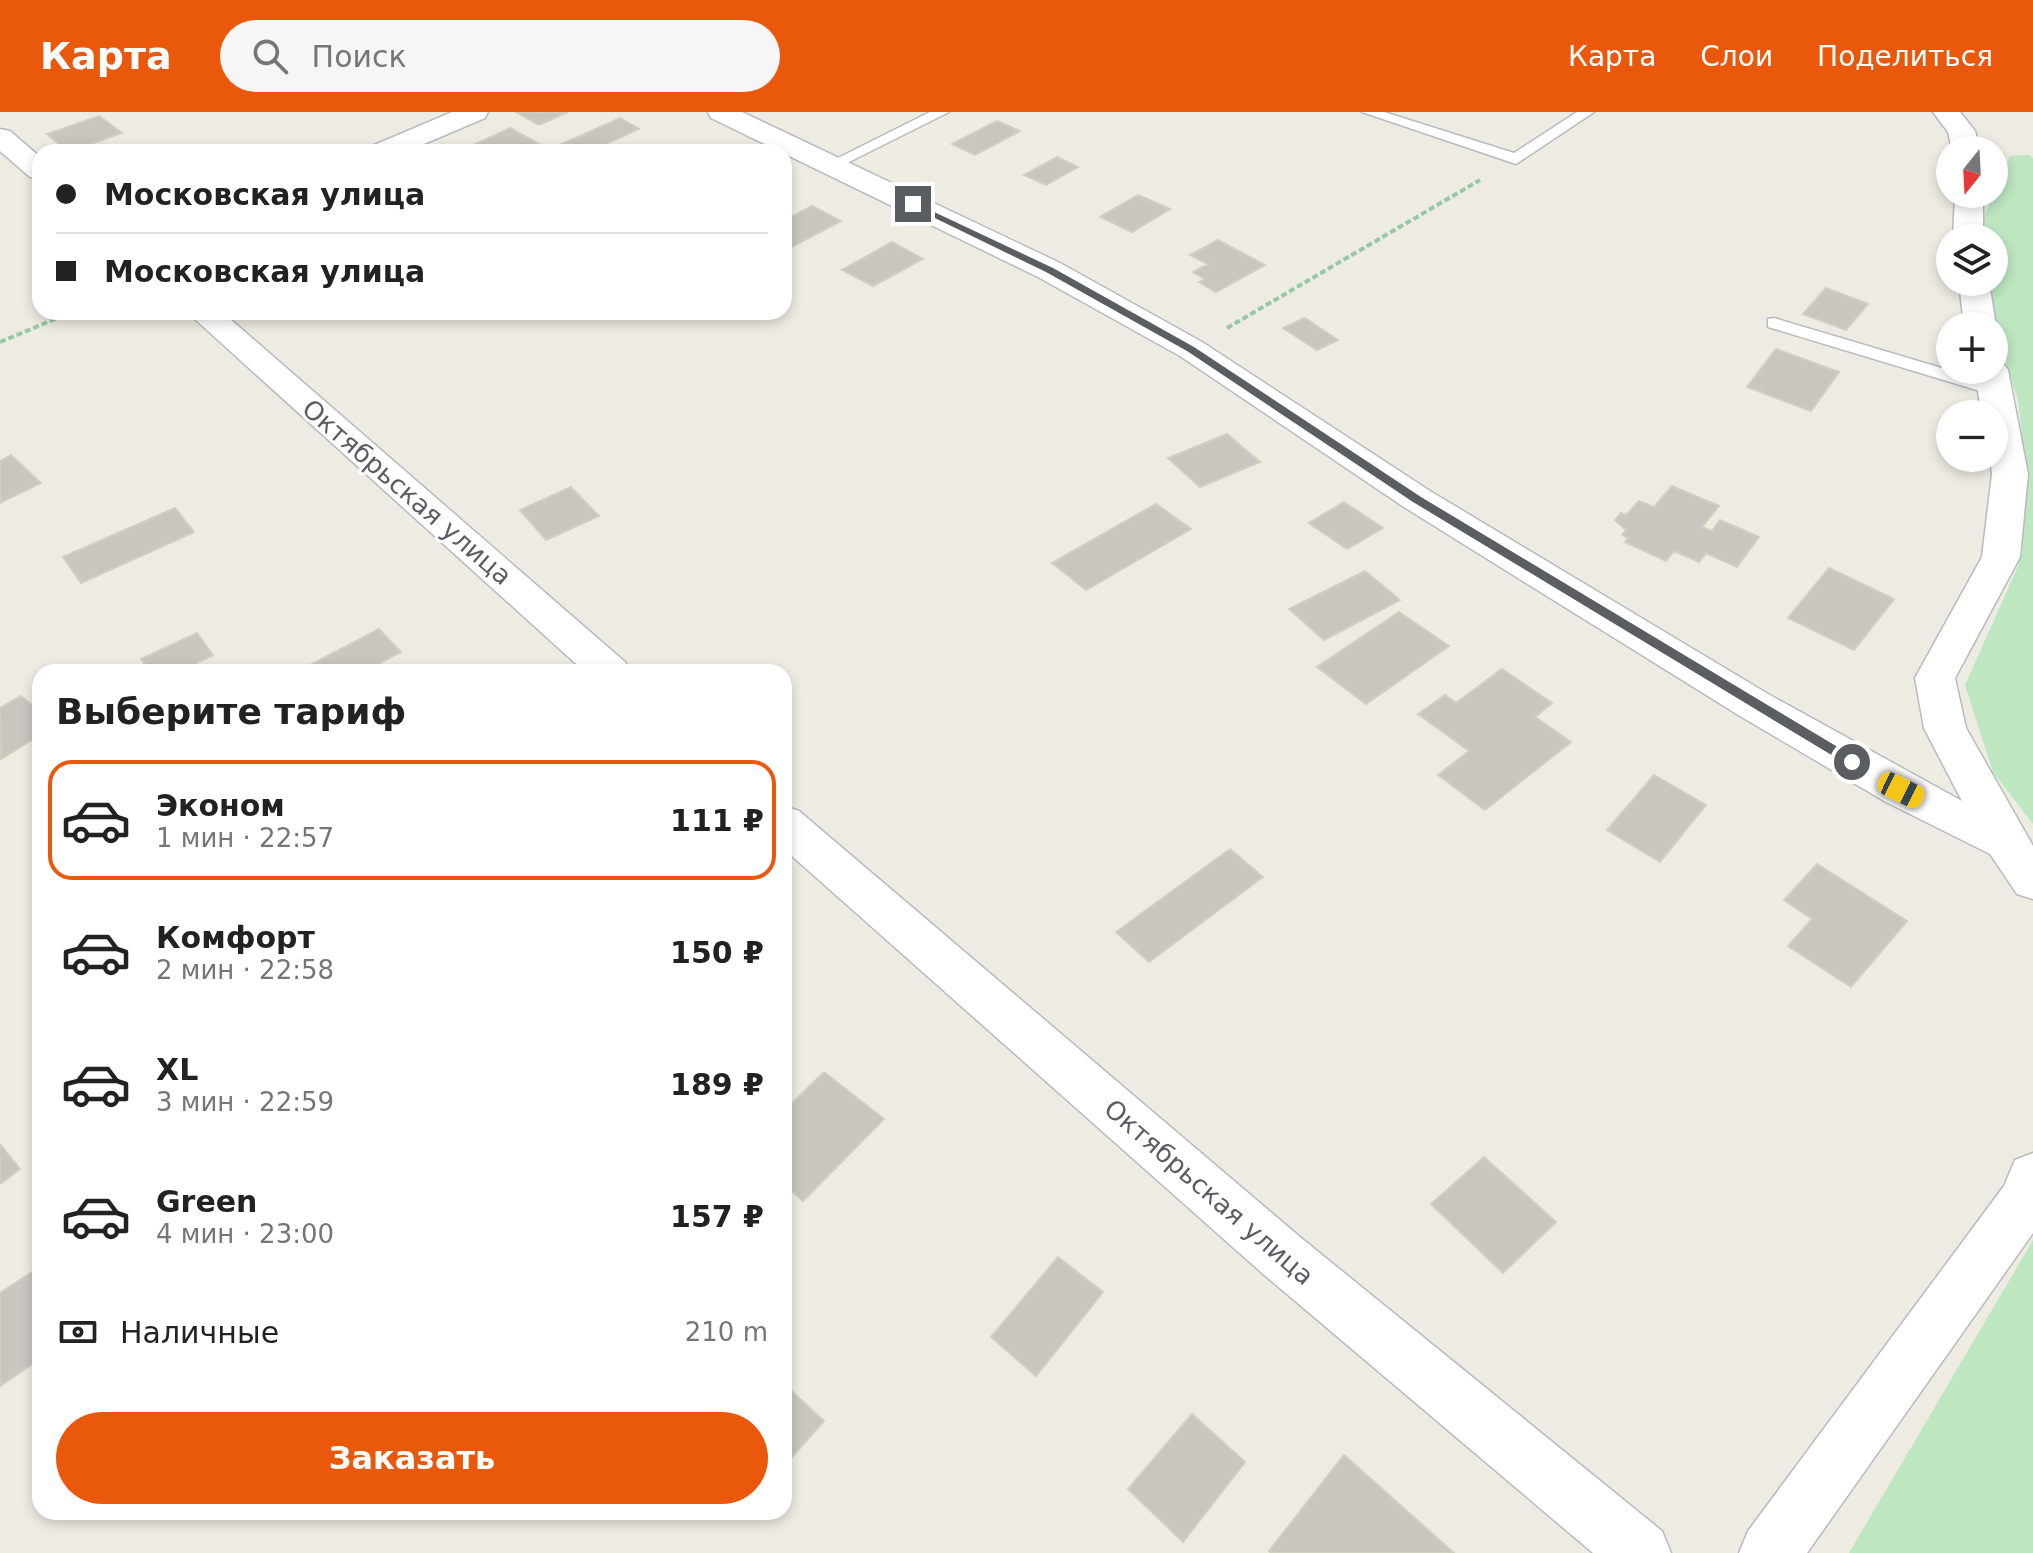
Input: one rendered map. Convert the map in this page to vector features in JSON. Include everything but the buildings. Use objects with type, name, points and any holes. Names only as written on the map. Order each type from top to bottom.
[{"type":"street","points":[[401,144],[475,112]]},
{"type":"street","points":[[721,112],[788,144]]},
{"type":"street","points":[[1946,112],[1962,136]]},
{"type":"street","points":[[0,137],[32,164]]},
{"type":"street","points":[[792,146],[1049,270],[1191,349],[1417,499],[1754,705],[1901,790],[2006,842]]},
{"type":"street","name":"Октябрьская улица","points":[[212,320],[602,664]]},
{"type":"street","points":[[1994,384],[2010,474],[2001,557],[1935,678],[1945,728],[2006,842],[2033,881]]},
{"type":"street","name":"Октябрьская улица","points":[[792,830],[1281,1255],[1640,1553]]},
{"type":"street","points":[[1770,1553],[2026,1199],[2033,1177]]},
{"type":"lane","points":[[832,165],[942,112]]},
{"type":"lane","points":[[1369,112],[1516,159],[1574,124],[1587,112]]},
{"type":"lane","points":[[1774,323],[1936,365]]},
{"type":"path","points":[[1191,349],[1516,159]]},
{"type":"path","points":[[0,342],[53,320]]},
{"type":"green space","points":[[2029,155],[2033,158],[2033,824],[1993,772],[1965,685],[2019,564],[2027,480],[2018,400],[2008,368],[2008,312],[1992,312],[1989,296],[2008,296],[2008,224],[1981,224],[1988,208],[2008,208],[2010,156]]},
{"type":"green space","points":[[2033,1240],[2033,1553],[1849,1553]]},
{"type":"route","points":[[913,204],[1049,270],[1191,349],[1417,499],[1852,762]]}]
